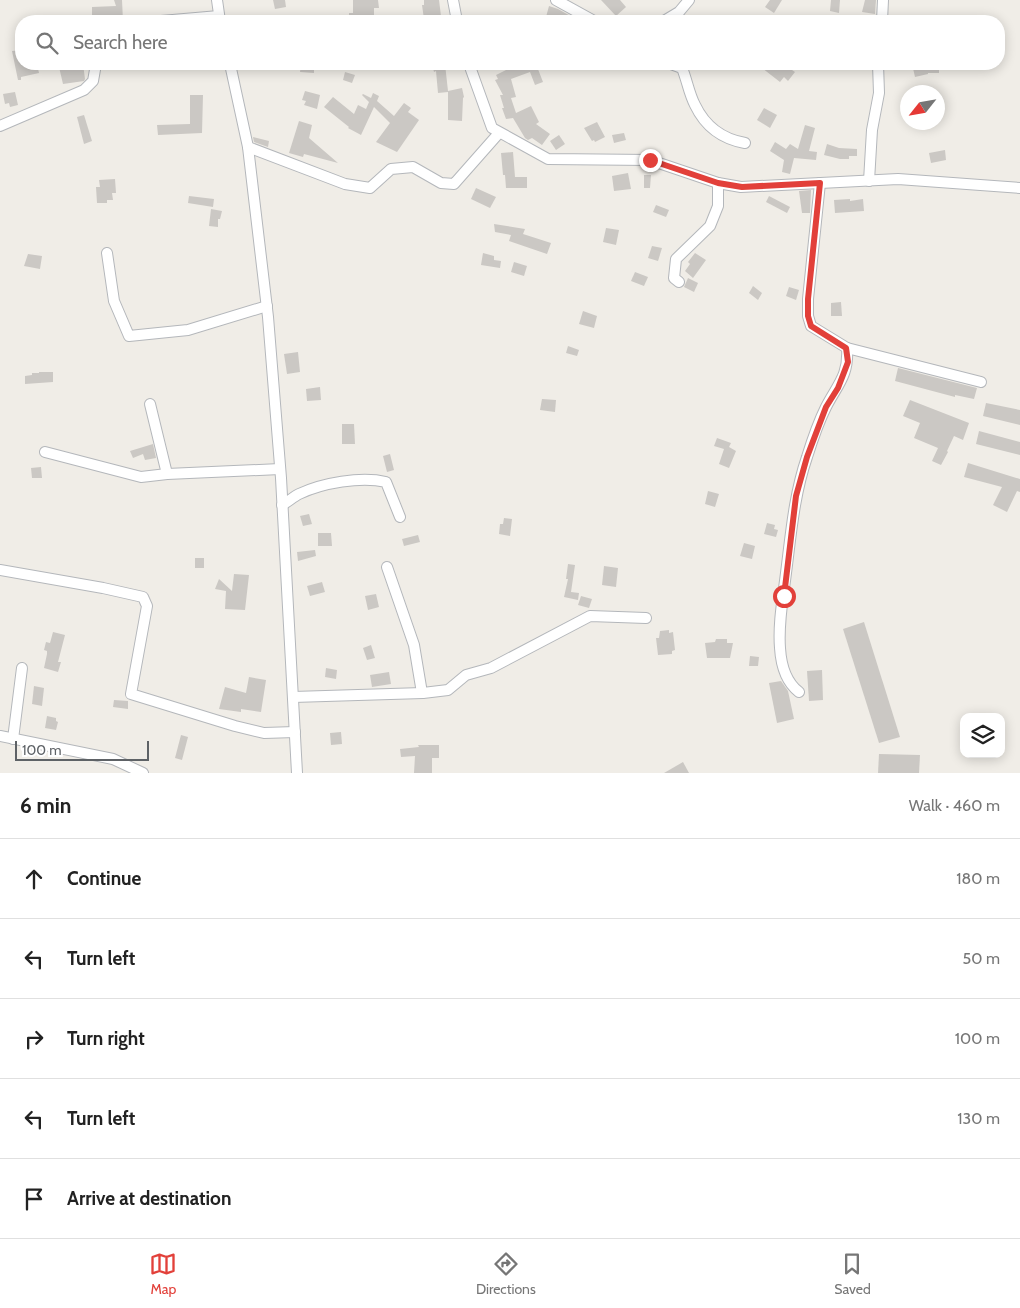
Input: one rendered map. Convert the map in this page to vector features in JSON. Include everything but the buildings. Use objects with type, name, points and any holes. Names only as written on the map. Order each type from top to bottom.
[{"type":"street","points":[[217,0],[220,15]]},
{"type":"street","points":[[454,0],[456,15]]},
{"type":"street","points":[[556,0],[583,15]]},
{"type":"street","points":[[674,15],[689,0]]},
{"type":"street","points":[[882,15],[883,0]]},
{"type":"street","points":[[0,126],[84,90],[93,82],[95,70]]},
{"type":"street","points":[[231,70],[248,146],[267,306],[280,469],[297,773]]},
{"type":"street","points":[[472,70],[492,128],[548,159],[650,160],[718,183],[742,187],[898,180],[1020,188]]},
{"type":"street","points":[[683,70],[694,104],[711,129],[733,141],[745,143]]},
{"type":"street","points":[[869,181],[872,130],[880,93],[878,70]]},
{"type":"street","points":[[248,146],[345,184],[370,188],[391,169],[413,167],[441,183],[454,184],[499,133]]},
{"type":"street","points":[[680,282],[674,278],[676,259],[710,226],[718,206],[718,183]]},
{"type":"street","points":[[820,183],[808,299],[808,316],[811,326],[846,348],[980,382]]},
{"type":"street","points":[[107,253],[114,301],[129,336],[188,330],[267,306]]},
{"type":"street","points":[[799,692],[793,688],[786,676],[780,648],[782,611],[796,496],[807,457],[826,407],[838,388],[848,362],[846,348]]},
{"type":"street","points":[[150,404],[167,474]]},
{"type":"street","points":[[45,452],[141,477],[167,474],[280,469]]},
{"type":"street","points":[[282,505],[299,494],[339,482],[376,480],[386,482],[400,517]]},
{"type":"street","points":[[387,567],[414,645],[422,693]]},
{"type":"street","points":[[0,570],[143,597],[147,606],[131,694],[264,733],[295,732]]},
{"type":"street","points":[[293,697],[422,693],[448,690],[466,675],[491,668],[590,616],[646,618]]},
{"type":"street","points":[[13,740],[22,668]]},
{"type":"street","points":[[0,736],[112,759],[143,773]]},
{"type":"route","points":[[650,160],[718,183],[742,187],[820,183],[808,299],[808,316],[811,326],[846,348],[848,362],[838,388],[826,407],[807,457],[796,496],[784,596]]}]
